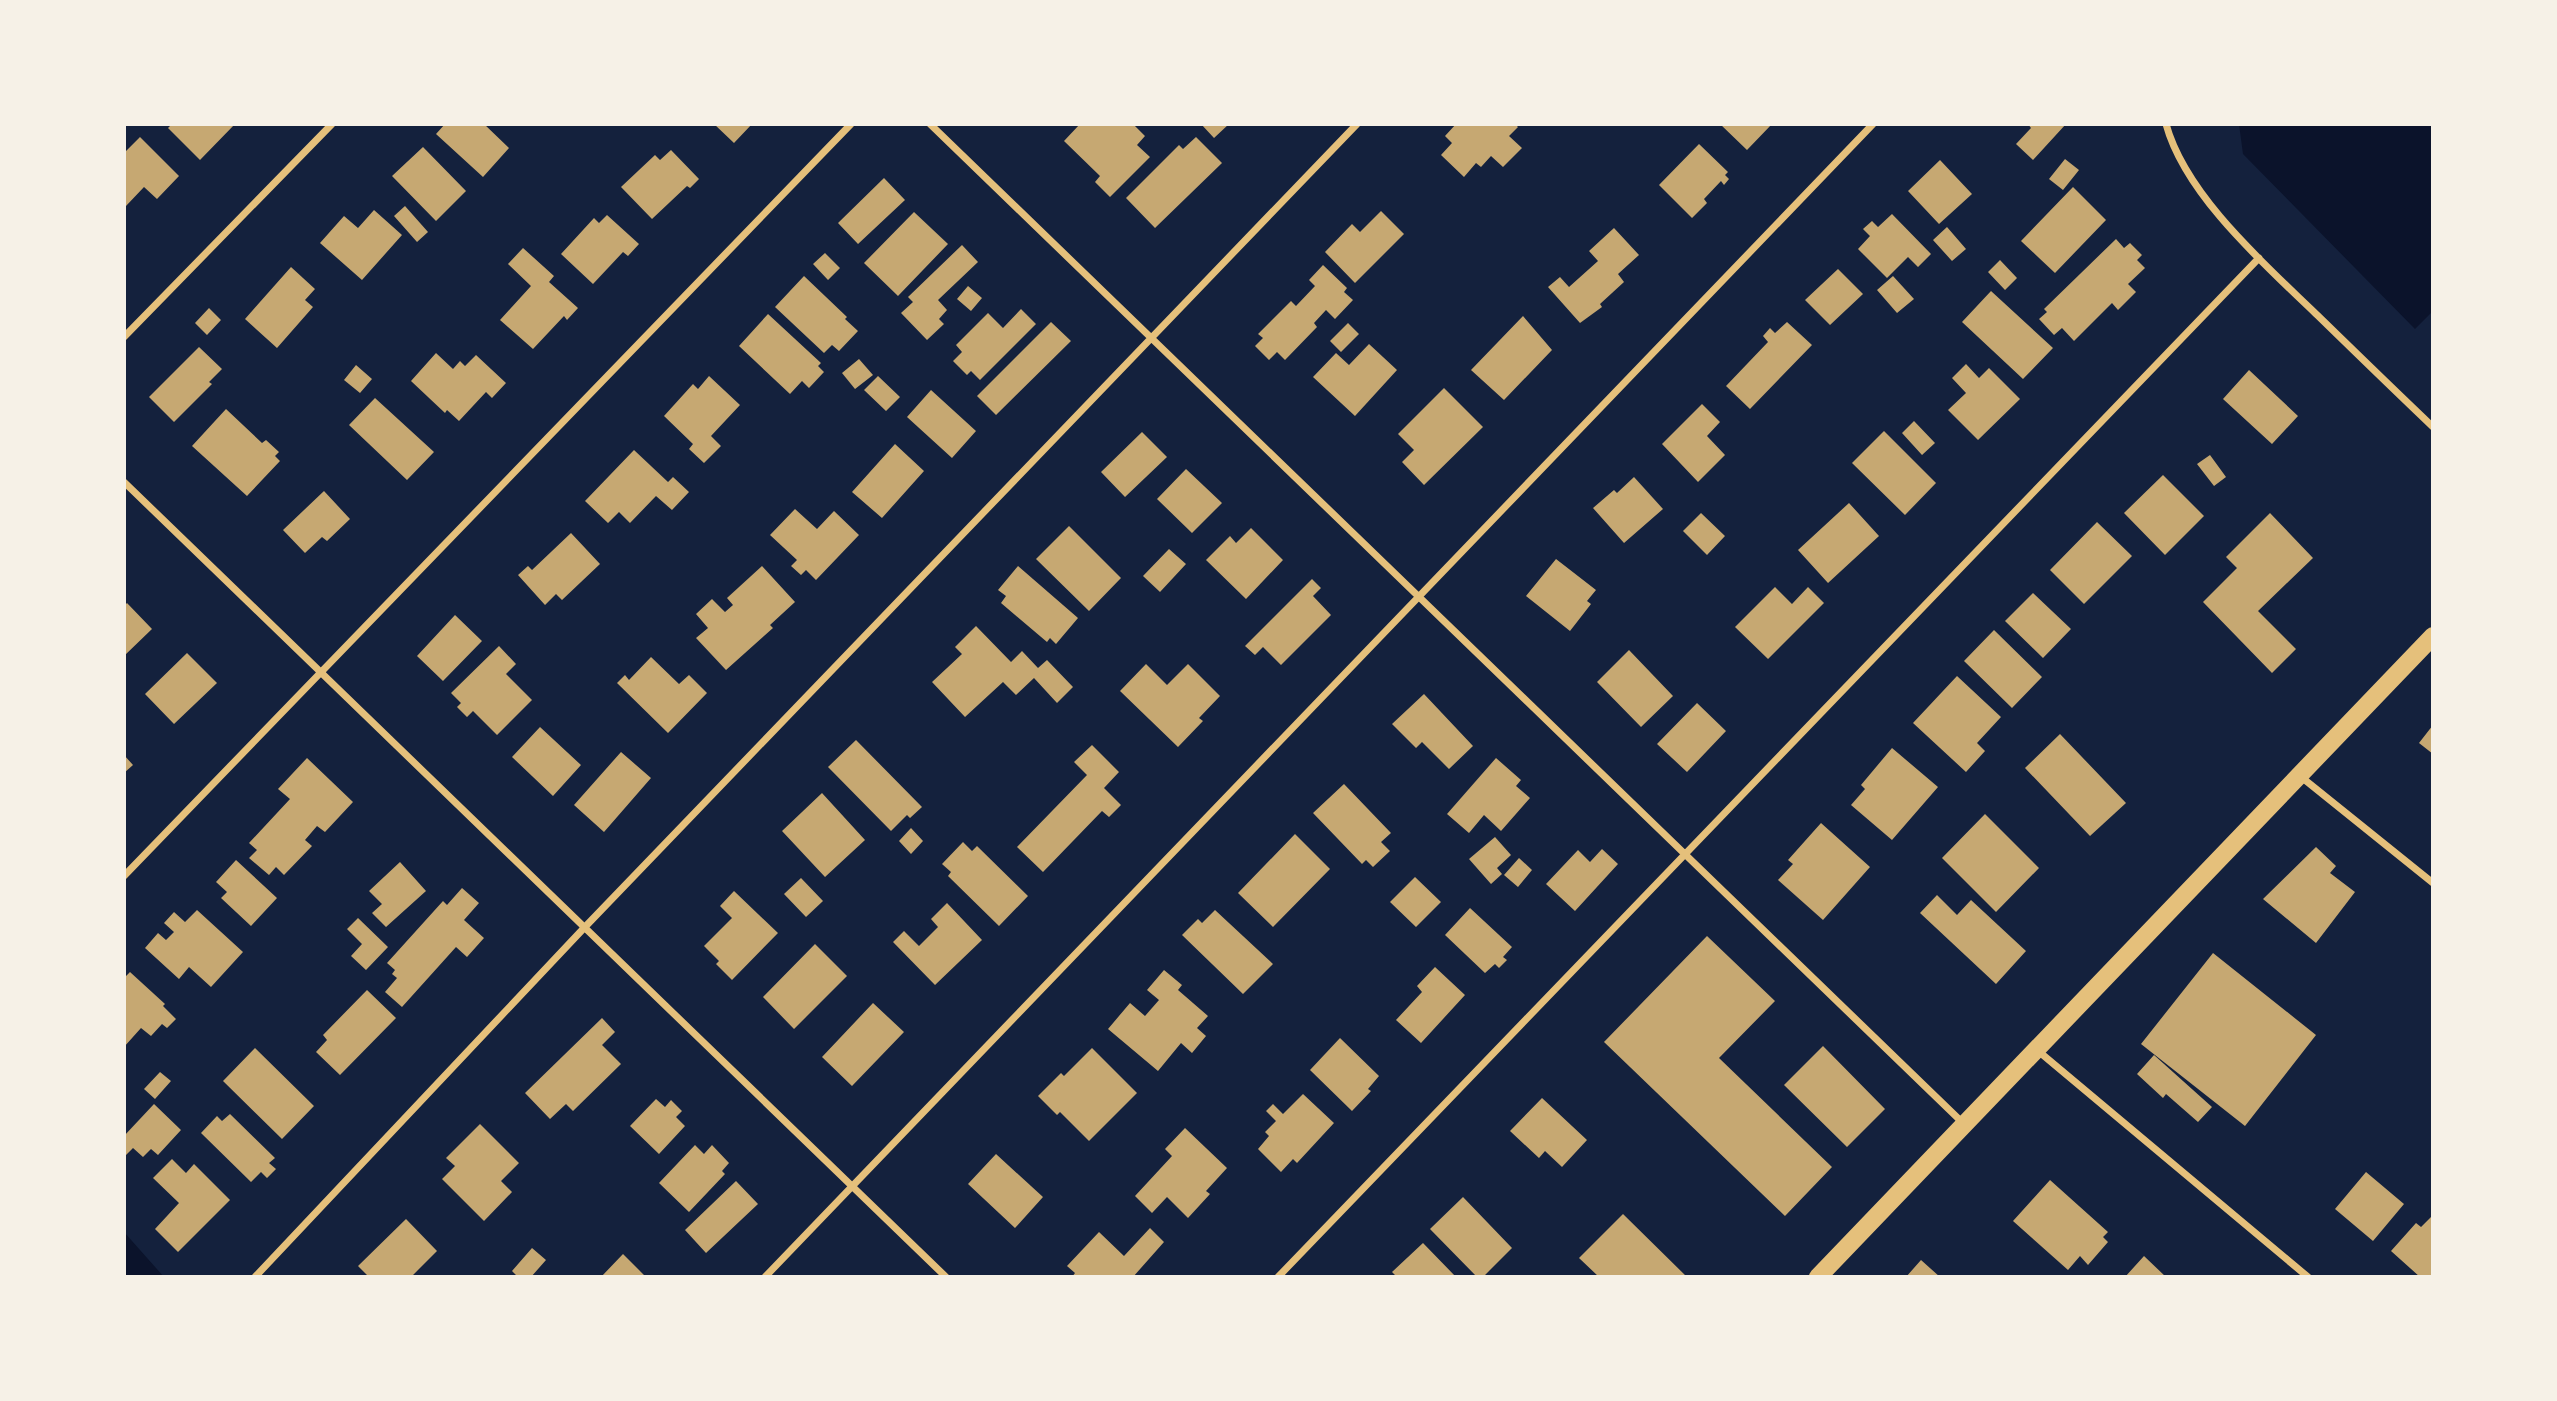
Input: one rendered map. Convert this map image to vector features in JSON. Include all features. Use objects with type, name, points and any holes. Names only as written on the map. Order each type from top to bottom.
[{"type":"main road","points":[[1818,1277],[2433,636]]},
{"type":"street","points":[[124,337],[332,124]]},
{"type":"street","points":[[124,876],[851,124]]},
{"type":"street","points":[[930,124],[1964,1124]]},
{"type":"street","points":[[255,1277],[584,928],[1357,124]]},
{"type":"street","points":[[765,1277],[1873,124]]},
{"type":"street","points":[[2166,124],[2171,143],[2197,188],[2259,258],[2433,427]]},
{"type":"street","points":[[1278,1277],[2259,258]]},
{"type":"street","points":[[124,482],[946,1277]]},
{"type":"street","points":[[2300,776],[2433,883]]},
{"type":"street","points":[[2036,1049],[2308,1277]]},
{"type":"water","points":[[2239,124],[2433,124],[2433,311],[2415,329],[2243,154]]},
{"type":"water","points":[[124,1232],[164,1277],[124,1277]]},
{"type":"building","points":[[172,124],[235,124],[200,160],[168,128]]},
{"type":"building","points":[[445,124],[484,124],[509,148],[483,177],[436,134]]},
{"type":"building","points":[[714,124],[752,124],[734,143]]},
{"type":"building","points":[[1080,124],[1133,124],[1145,136],[1137,145],[1150,157],[1110,197],[1095,182],[1100,176],[1064,141]]},
{"type":"building","points":[[1201,124],[1229,124],[1214,138]]},
{"type":"building","points":[[1456,124],[1515,124],[1518,127],[1509,136],[1522,148],[1503,167],[1491,156],[1481,167],[1476,163],[1464,177],[1441,155],[1452,143],[1445,136]]},
{"type":"building","points":[[1720,124],[1772,124],[1747,150]]},
{"type":"building","points":[[2028,124],[2066,124],[2033,160],[2016,144],[2031,128]]},
{"type":"building","points":[[140,137],[179,176],[157,199],[144,187],[126,206],[124,149],[126,151]]},
{"type":"building","points":[[1196,137],[1222,163],[1155,228],[1126,198],[1179,145],[1183,149]]},
{"type":"building","points":[[1699,144],[1728,172],[1725,175],[1729,179],[1724,185],[1721,181],[1704,199],[1707,203],[1692,218],[1659,185]]},
{"type":"building","points":[[423,147],[466,191],[436,221],[392,176]]},
{"type":"building","points":[[671,150],[699,179],[690,188],[687,186],[652,219],[621,187],[655,155],[660,160]]},
{"type":"building","points":[[2065,159],[2079,170],[2063,190],[2049,179]]},
{"type":"building","points":[[1940,160],[1972,194],[1939,224],[1908,191]]},
{"type":"building","points":[[884,178],[905,200],[858,244],[838,223]]},
{"type":"building","points":[[2073,187],[2106,220],[2055,273],[2021,241]]},
{"type":"building","points":[[405,206],[428,232],[417,242],[394,216]]},
{"type":"building","points":[[374,210],[402,235],[362,280],[320,243],[344,216],[358,228]]},
{"type":"building","points":[[1381,211],[1404,234],[1355,283],[1325,252],[1352,224],[1360,232]]},
{"type":"building","points":[[914,212],[948,244],[898,296],[864,263]]},
{"type":"building","points":[[1892,214],[1931,254],[1918,267],[1908,257],[1887,278],[1858,249],[1870,236],[1863,229],[1872,221],[1878,227]]},
{"type":"building","points":[[607,215],[639,244],[628,256],[623,252],[593,284],[561,254],[594,218],[599,223]]},
{"type":"building","points":[[1947,227],[1966,249],[1952,261],[1933,240]]},
{"type":"building","points":[[1614,228],[1639,255],[1618,274],[1624,282],[1600,304],[1602,307],[1580,323],[1548,287],[1560,277],[1569,287],[1598,261],[1589,251]]},
{"type":"building","points":[[2116,239],[2124,248],[2130,243],[2142,255],[2137,260],[2145,268],[2128,284],[2136,292],[2118,310],[2112,303],[2074,341],[2062,328],[2054,335],[2039,319],[2047,312],[2044,309]]},
{"type":"building","points":[[962,245],[978,262],[938,300],[947,310],[939,319],[944,324],[927,340],[901,313],[913,302],[908,297]]},
{"type":"building","points":[[523,248],[554,276],[549,282],[578,308],[567,320],[564,316],[533,349],[500,320],[531,286],[508,264]]},
{"type":"building","points":[[825,253],[840,268],[828,280],[813,264]]},
{"type":"building","points":[[2000,260],[2017,278],[2005,290],[1988,272]]},
{"type":"building","points":[[1323,265],[1347,288],[1344,292],[1353,300],[1335,319],[1326,310],[1314,323],[1317,327],[1285,360],[1277,352],[1269,360],[1255,346],[1263,338],[1258,334],[1291,301],[1296,306],[1315,286],[1309,280]]},
{"type":"building","points":[[291,267],[315,289],[305,300],[313,307],[277,348],[245,319]]},
{"type":"building","points":[[1838,269],[1863,294],[1830,325],[1805,300]]},
{"type":"building","points":[[804,276],[858,331],[839,351],[832,345],[824,353],[775,307]]},
{"type":"building","points":[[1893,276],[1914,299],[1897,313],[1877,290]]},
{"type":"building","points":[[968,286],[982,298],[971,311],[957,299]]},
{"type":"building","points":[[1991,291],[2053,348],[2023,379],[1962,322]]},
{"type":"building","points":[[209,308],[221,320],[207,335],[195,323]]},
{"type":"building","points":[[1021,309],[1036,324],[980,380],[971,371],[967,375],[953,361],[962,352],[956,345],[988,313],[1003,328]]},
{"type":"building","points":[[768,314],[821,363],[818,366],[824,372],[809,388],[802,381],[790,394],[739,346]]},
{"type":"building","points":[[1523,316],[1552,350],[1504,400],[1471,370]]},
{"type":"building","points":[[1051,322],[1071,341],[996,415],[977,396]]},
{"type":"building","points":[[1787,322],[1812,345],[1750,409],[1726,386],[1768,342],[1763,336],[1770,328],[1775,333]]},
{"type":"building","points":[[1348,323],[1359,334],[1341,352],[1330,341]]},
{"type":"building","points":[[1369,344],[1397,370],[1355,416],[1313,377],[1336,353],[1349,365]]},
{"type":"building","points":[[199,347],[222,369],[209,382],[212,384],[174,422],[149,397]]},
{"type":"building","points":[[436,353],[453,369],[460,361],[465,366],[476,355],[506,383],[492,398],[486,392],[459,421],[447,410],[445,413],[411,381]]},
{"type":"building","points":[[859,359],[873,375],[855,389],[842,373]]},
{"type":"building","points":[[1966,364],[1979,378],[1989,368],[2020,399],[1978,440],[1948,410],[1966,393],[1952,378]]},
{"type":"building","points":[[356,365],[372,379],[360,393],[344,380]]},
{"type":"building","points":[[2249,370],[2298,416],[2272,444],[2223,399]]},
{"type":"building","points":[[709,376],[740,405],[711,436],[721,446],[704,463],[689,449],[693,444],[664,416],[693,384],[698,389]]},
{"type":"building","points":[[878,376],[900,397],[886,411],[864,390]]},
{"type":"building","points":[[1444,388],[1483,427],[1424,485],[1402,462],[1414,450],[1398,434]]},
{"type":"building","points":[[931,390],[976,431],[952,458],[907,417]]},
{"type":"building","points":[[375,398],[434,452],[407,480],[349,425]]},
{"type":"building","points":[[1702,404],[1720,422],[1707,436],[1725,455],[1698,482],[1662,444]]},
{"type":"building","points":[[226,409],[262,443],[266,440],[279,452],[275,456],[280,461],[247,496],[192,446]]},
{"type":"building","points":[[1914,421],[1935,443],[1922,455],[1902,433]]},
{"type":"building","points":[[1884,431],[1936,483],[1905,515],[1852,463]]},
{"type":"building","points":[[1142,432],[1167,457],[1125,497],[1101,472]]},
{"type":"building","points":[[895,444],[924,471],[882,518],[852,492]]},
{"type":"building","points":[[634,450],[668,482],[673,477],[689,492],[672,510],[656,496],[630,523],[619,512],[608,523],[585,501]]},
{"type":"building","points":[[2210,455],[2226,477],[2214,486],[2197,464]]},
{"type":"building","points":[[1186,469],[1222,503],[1192,533],[1157,499]]},
{"type":"building","points":[[2163,475],[2204,516],[2165,555],[2124,513]]},
{"type":"building","points":[[1634,477],[1663,509],[1624,543],[1593,508],[1614,490],[1617,493]]},
{"type":"building","points":[[324,491],[350,519],[327,541],[322,537],[305,553],[283,530]]},
{"type":"building","points":[[1849,503],[1879,536],[1828,583],[1798,550]]},
{"type":"building","points":[[795,509],[817,529],[834,511],[859,535],[816,580],[806,570],[801,575],[791,566],[797,560],[770,535]]},
{"type":"building","points":[[1701,513],[1725,536],[1707,555],[1683,531]]},
{"type":"building","points":[[2270,513],[2313,558],[2258,611],[2296,649],[2272,673],[2203,602],[2237,568],[2226,557]]},
{"type":"building","points":[[2097,522],[2132,556],[2084,604],[2050,570]]},
{"type":"building","points":[[1069,526],[1121,578],[1089,611],[1036,559]]},
{"type":"building","points":[[1251,528],[1283,560],[1246,599],[1206,560],[1230,536],[1236,543]]},
{"type":"building","points":[[571,533],[600,564],[562,600],[556,594],[545,605],[518,575],[528,566],[532,570]]},
{"type":"building","points":[[1169,549],[1186,564],[1160,592],[1143,576]]},
{"type":"building","points":[[1556,559],[1596,590],[1587,601],[1591,604],[1570,631],[1526,596]]},
{"type":"building","points":[[762,566],[795,602],[770,625],[773,628],[726,670],[696,638],[708,628],[696,614],[712,599],[725,612],[733,605],[727,598]]},
{"type":"building","points":[[1018,566],[1078,618],[1056,644],[1050,638],[1047,642],[1001,603],[1006,596],[998,590]]},
{"type":"building","points":[[1312,579],[1321,588],[1313,596],[1331,615],[1281,665],[1263,647],[1255,655],[1245,646]]},
{"type":"building","points":[[1775,587],[1792,604],[1808,587],[1824,603],[1768,659],[1735,627]]},
{"type":"building","points":[[2033,593],[2071,629],[2043,658],[2005,621]]},
{"type":"building","points":[[127,603],[152,629],[124,656],[124,606]]},
{"type":"building","points":[[455,615],[482,641],[443,681],[417,656]]},
{"type":"building","points":[[976,626],[1011,662],[1022,651],[1038,668],[1047,660],[1073,687],[1057,703],[1034,678],[1016,695],[1003,682],[965,717],[932,682],[962,654],[955,647]]},
{"type":"building","points":[[1994,630],[2042,677],[2012,708],[1964,661]]},
{"type":"building","points":[[499,646],[516,664],[506,674],[532,700],[497,735],[473,711],[467,717],[457,707],[461,703],[451,693]]},
{"type":"building","points":[[1629,650],[1673,696],[1641,727],[1597,682]]},
{"type":"building","points":[[187,653],[217,683],[174,724],[145,694]]},
{"type":"building","points":[[651,657],[679,684],[689,675],[707,693],[668,733],[617,683],[625,675],[629,680]]},
{"type":"building","points":[[1146,664],[1167,685],[1188,664],[1220,696],[1199,718],[1203,721],[1178,747],[1120,691]]},
{"type":"building","points":[[1957,676],[2001,717],[1977,743],[1985,751],[1966,772],[1913,723]]},
{"type":"building","points":[[1424,694],[1473,746],[1449,769],[1422,742],[1416,748],[1392,724]]},
{"type":"building","points":[[1697,703],[1726,731],[1687,772],[1657,744]]},
{"type":"building","points":[[2433,725],[2433,754],[2419,743]]},
{"type":"building","points":[[540,727],[581,765],[553,796],[512,757]]},
{"type":"building","points":[[2060,734],[2126,803],[2090,836],[2025,768]]},
{"type":"building","points":[[856,740],[922,807],[910,818],[907,815],[891,831],[828,767]]},
{"type":"building","points":[[1092,745],[1119,772],[1104,788],[1121,805],[1109,817],[1102,811],[1043,872],[1017,847],[1087,775],[1074,762]]},
{"type":"building","points":[[1892,748],[1938,787],[1892,840],[1851,805],[1865,789],[1861,785]]},
{"type":"building","points":[[621,752],[651,778],[604,832],[574,805]]},
{"type":"building","points":[[124,755],[133,765],[124,773]]},
{"type":"building","points":[[307,758],[353,802],[325,832],[317,826],[305,840],[312,846],[284,875],[276,867],[269,875],[249,858],[257,850],[249,843],[290,799],[278,789]]},
{"type":"building","points":[[1496,758],[1521,780],[1516,786],[1530,798],[1501,831],[1484,815],[1469,833],[1447,814]]},
{"type":"building","points":[[1344,784],[1391,833],[1381,842],[1390,851],[1373,867],[1366,860],[1362,864],[1313,813]]},
{"type":"building","points":[[822,793],[865,840],[825,877],[782,831]]},
{"type":"building","points":[[1985,814],[2039,868],[1996,912],[1942,858]]},
{"type":"building","points":[[1821,823],[1870,867],[1823,920],[1778,880],[1793,864],[1788,860]]},
{"type":"building","points":[[911,828],[923,841],[911,854],[899,841]]},
{"type":"building","points":[[1295,834],[1330,869],[1273,927],[1238,893]]},
{"type":"building","points":[[1495,837],[1511,855],[1497,868],[1502,874],[1491,884],[1469,859]]},
{"type":"building","points":[[963,842],[972,851],[977,846],[1028,896],[999,926],[948,876],[951,872],[942,864]]},
{"type":"building","points":[[2316,847],[2336,866],[2330,873],[2355,892],[2316,943],[2263,899]]},
{"type":"building","points":[[1602,849],[1618,864],[1575,911],[1546,884],[1578,850],[1590,862]]},
{"type":"building","points":[[1519,858],[1532,870],[1518,887],[1504,875]]},
{"type":"building","points":[[236,860],[277,898],[251,926],[221,898],[227,892],[216,882]]},
{"type":"building","points":[[400,862],[426,891],[386,927],[372,913],[382,904],[369,891]]},
{"type":"building","points":[[1415,877],[1441,902],[1416,927],[1390,902]]},
{"type":"building","points":[[801,878],[823,901],[806,917],[784,894]]},
{"type":"building","points":[[462,888],[479,903],[464,920],[484,938],[467,957],[456,947],[402,1007],[385,992],[397,978],[392,974],[395,970],[387,963],[443,901],[447,905]]},
{"type":"building","points":[[734,891],[778,933],[732,980],[716,964],[719,961],[704,946],[732,918],[720,906]]},
{"type":"building","points":[[1937,895],[1957,915],[1971,900],[2026,951],[1996,984],[1920,913]]},
{"type":"building","points":[[947,903],[982,940],[935,985],[893,942],[904,931],[919,946],[938,927],[931,919]]},
{"type":"building","points":[[1470,908],[1512,947],[1503,957],[1507,960],[1499,968],[1495,964],[1485,973],[1445,935]]},
{"type":"building","points":[[197,910],[243,952],[211,987],[189,967],[179,979],[145,948],[158,933],[166,940],[174,932],[164,923],[174,912],[185,922]]},
{"type":"building","points":[[1215,910],[1273,964],[1243,994],[1182,935],[1198,919],[1202,923]]},
{"type":"building","points":[[358,918],[388,947],[366,970],[351,956],[362,944],[347,929]]},
{"type":"building","points":[[1707,936],[1775,1001],[1719,1058],[1832,1167],[1785,1216],[1604,1042]]},
{"type":"building","points":[[815,944],[847,976],[794,1029],[763,997]]},
{"type":"building","points":[[2213,953],[2316,1035],[2245,1126],[2141,1044]]},
{"type":"building","points":[[1435,967],[1465,995],[1421,1043],[1396,1020],[1422,992],[1417,986]]},
{"type":"building","points":[[1164,970],[1182,985],[1178,990],[1208,1016],[1197,1028],[1206,1036],[1192,1053],[1181,1043],[1158,1071],[1108,1029],[1130,1003],[1145,1016],[1159,1000],[1147,990]]},
{"type":"building","points":[[130,972],[165,1004],[163,1006],[176,1019],[167,1028],[162,1024],[151,1036],[141,1028],[124,1047],[124,978]]},
{"type":"building","points":[[367,990],[396,1018],[340,1075],[316,1052],[327,1040],[323,1035]]},
{"type":"building","points":[[873,1003],[904,1032],[852,1086],[822,1057]]},
{"type":"building","points":[[602,1018],[615,1032],[602,1045],[621,1064],[573,1111],[566,1104],[550,1119],[525,1093]]},
{"type":"building","points":[[1340,1038],[1379,1076],[1368,1089],[1371,1091],[1352,1111],[1310,1070]]},
{"type":"building","points":[[1823,1046],[1885,1109],[1847,1147],[1784,1085]]},
{"type":"building","points":[[255,1048],[314,1106],[282,1139],[223,1081]]},
{"type":"building","points":[[1092,1048],[1137,1093],[1089,1141],[1060,1112],[1057,1115],[1038,1096],[1061,1073],[1064,1076]]},
{"type":"building","points":[[2154,1055],[2212,1107],[2198,1122],[2166,1094],[2163,1098],[2137,1074]]},
{"type":"building","points":[[160,1072],[171,1081],[155,1099],[144,1089]]},
{"type":"building","points":[[1303,1094],[1334,1123],[1297,1163],[1293,1159],[1281,1172],[1258,1149],[1269,1136],[1265,1132],[1276,1121],[1266,1111],[1273,1104],[1283,1114]]},
{"type":"building","points":[[1542,1098],[1587,1140],[1562,1167],[1545,1151],[1539,1158],[1510,1131]]},
{"type":"building","points":[[656,1099],[665,1107],[671,1100],[682,1111],[676,1117],[685,1126],[659,1154],[630,1126]]},
{"type":"building","points":[[154,1104],[181,1130],[158,1155],[151,1149],[143,1157],[133,1148],[124,1157],[124,1136]]},
{"type":"building","points":[[230,1114],[275,1158],[269,1163],[276,1169],[267,1178],[261,1172],[251,1182],[201,1133],[217,1116],[222,1121]]},
{"type":"building","points":[[480,1124],[519,1163],[501,1181],[512,1192],[484,1221],[442,1179],[455,1166],[446,1158]]},
{"type":"building","points":[[1185,1128],[1227,1168],[1206,1191],[1210,1194],[1188,1218],[1167,1197],[1152,1213],[1135,1196],[1172,1156],[1165,1149]]},
{"type":"building","points":[[695,1145],[704,1154],[712,1145],[729,1163],[722,1171],[725,1174],[689,1212],[659,1183]]},
{"type":"building","points":[[996,1154],[1043,1197],[1015,1228],[968,1184]]},
{"type":"building","points":[[172,1159],[186,1173],[194,1164],[230,1200],[178,1252],[155,1229],[179,1203],[153,1178]]},
{"type":"building","points":[[2366,1172],[2404,1204],[2373,1241],[2335,1209]]},
{"type":"building","points":[[2050,1180],[2108,1232],[2103,1237],[2108,1242],[2088,1265],[2080,1256],[2068,1270],[2013,1221]]},
{"type":"building","points":[[736,1181],[758,1204],[706,1253],[685,1230]]},
{"type":"building","points":[[1463,1197],[1512,1248],[1483,1277],[1477,1277],[1430,1229]]},
{"type":"building","points":[[1623,1214],[1687,1277],[1599,1277],[1579,1258]]},
{"type":"building","points":[[2431,1217],[2433,1277],[2420,1277],[2391,1251],[2416,1223],[2421,1227]]},
{"type":"building","points":[[406,1219],[437,1251],[411,1277],[369,1277],[358,1266]]},
{"type":"building","points":[[1150,1228],[1164,1242],[1133,1277],[1072,1277],[1075,1273],[1067,1266],[1099,1232],[1124,1256]]},
{"type":"building","points":[[1423,1243],[1456,1277],[1397,1277],[1392,1272]]},
{"type":"building","points":[[532,1248],[546,1260],[531,1277],[518,1277],[512,1271]]},
{"type":"building","points":[[623,1254],[646,1277],[601,1277]]},
{"type":"building","points":[[2144,1256],[2166,1277],[2125,1277]]},
{"type":"building","points":[[1921,1260],[1940,1277],[1906,1277]]}]
